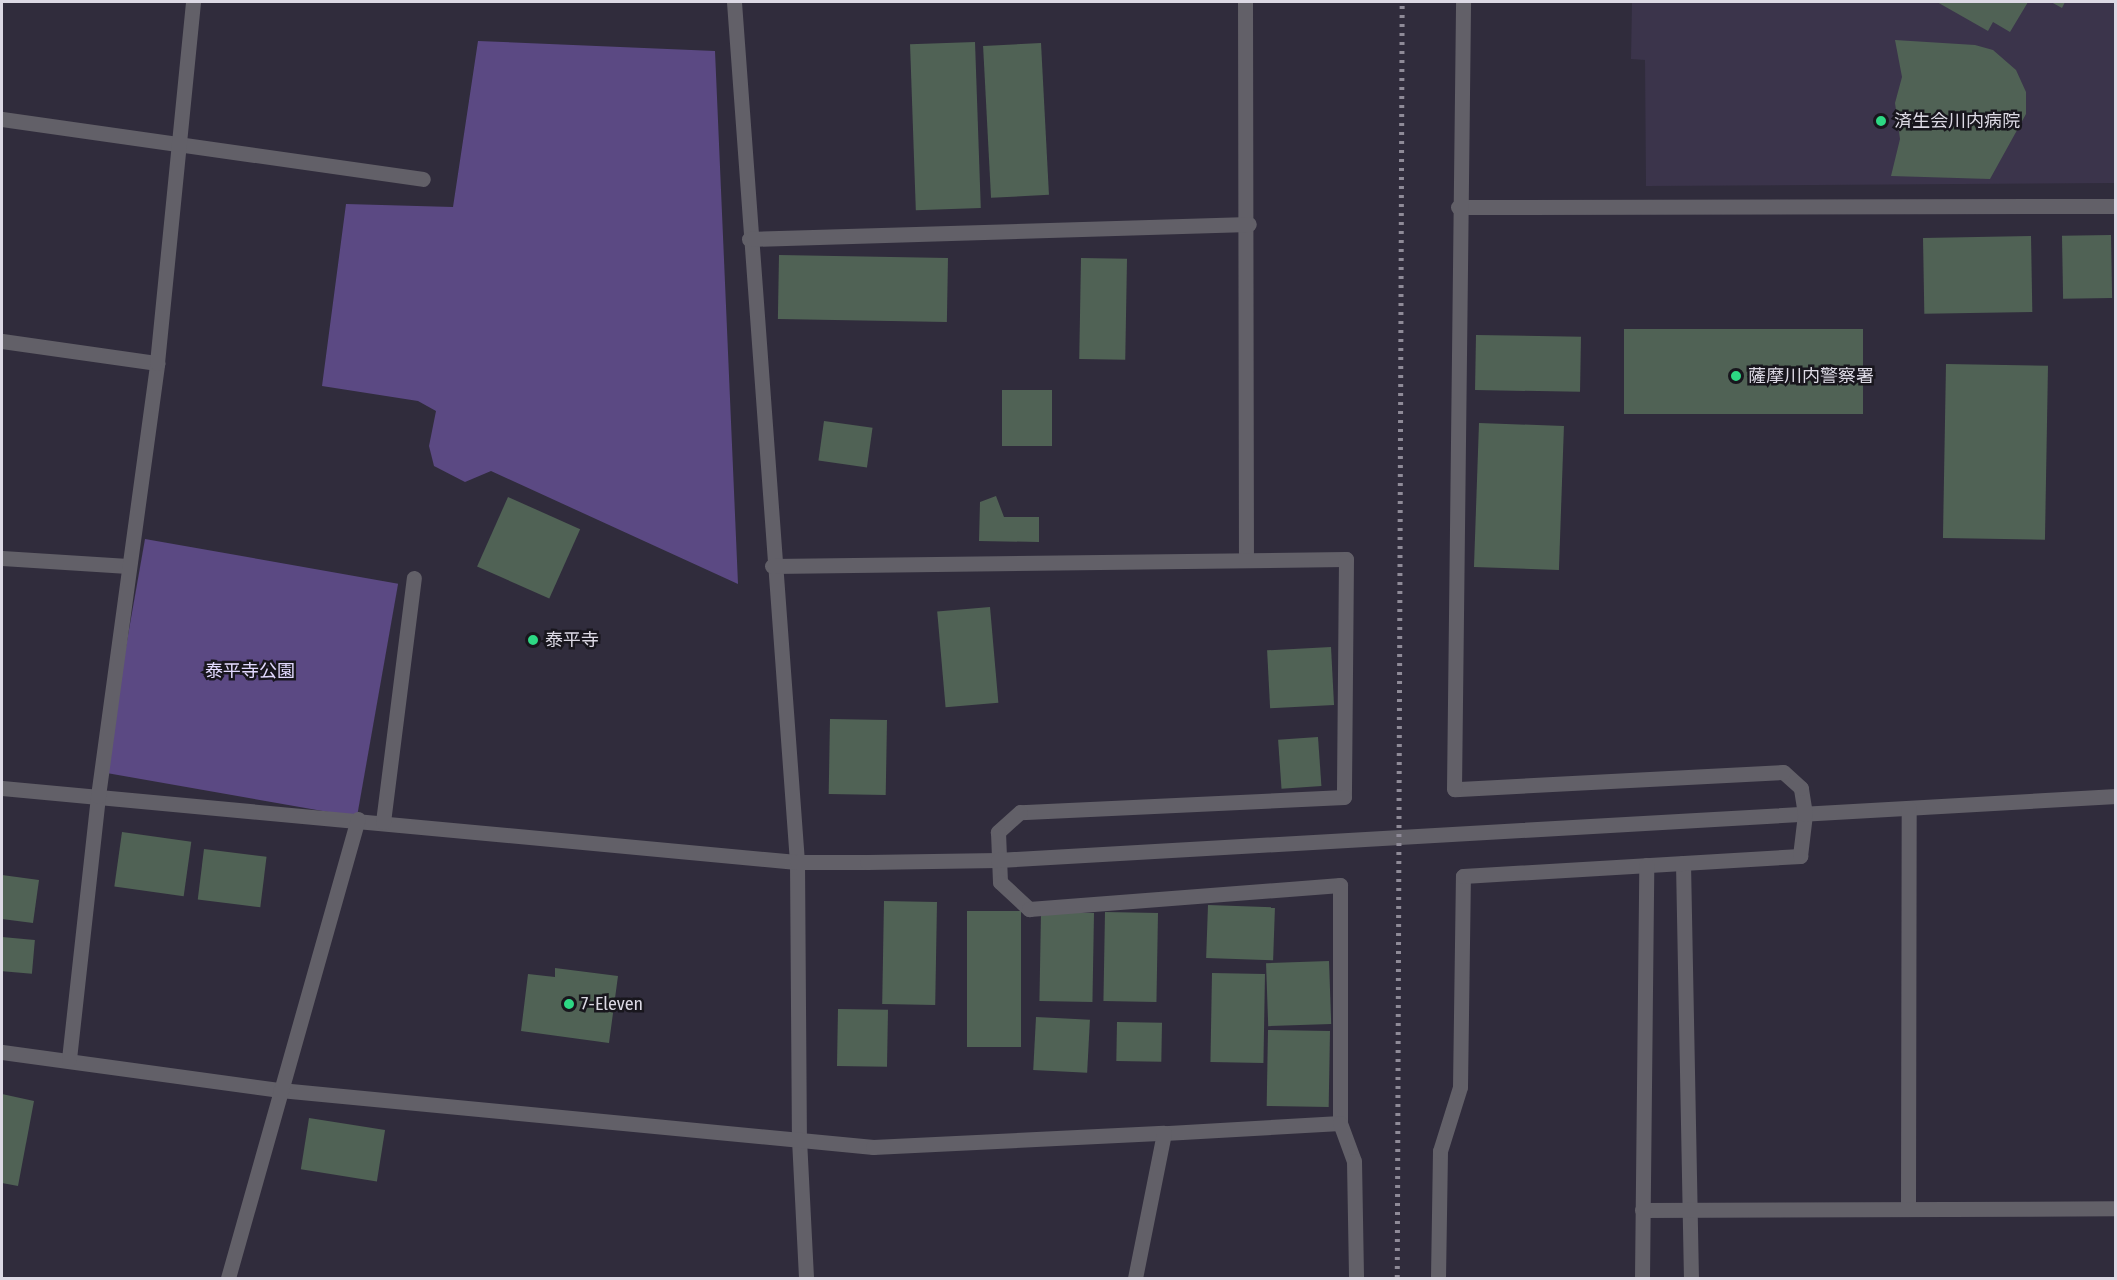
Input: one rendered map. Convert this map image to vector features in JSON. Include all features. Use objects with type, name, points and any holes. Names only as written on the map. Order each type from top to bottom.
[{"type":"street","points":[[69,1059],[98,796],[157,363],[176,146],[193,2]]},
{"type":"street","points":[[734,2],[772,566],[797,862],[799,1139],[806,1278]]},
{"type":"street","points":[[1245,2],[1249,224],[1246,557]]},
{"type":"street","points":[[1438,1278],[1440,1151],[1460,1087],[1462,876],[1800,856],[1805,814],[1801,788],[1783,772],[1454,789],[1458,207],[1463,2]]},
{"type":"street","points":[[2,119],[176,146],[423,179]]},
{"type":"street","points":[[1458,207],[2115,206]]},
{"type":"street","points":[[749,238],[1249,224]]},
{"type":"street","points":[[2,341],[157,363]]},
{"type":"street","points":[[772,566],[1246,557],[1346,559],[1344,797],[1020,812],[998,832],[1000,882],[1029,909],[1340,885],[1340,1124],[1354,1161],[1356,1278]]},
{"type":"street","points":[[2,558],[128,566]]},
{"type":"street","points":[[382,822],[414,578]]},
{"type":"street","points":[[2,788],[358,819],[797,862],[999,860],[2115,796]]},
{"type":"street","points":[[1908,1209],[1909,808]]},
{"type":"street","points":[[228,1278],[358,819]]},
{"type":"street","points":[[1683,863],[1691,1278]]},
{"type":"street","points":[[1642,1278],[1646,865]]},
{"type":"street","points":[[2,1052],[69,1059],[280,1090],[873,1147],[1340,1124]]},
{"type":"street","points":[[1135,1278],[1164,1133]]},
{"type":"street","points":[[1642,1210],[2115,1208]]},
{"type":"shaded area","name":"済生会川内病院","points":[[1632,2],[2115,2],[2115,183],[1646,186],[1645,60],[1631,59]]},
{"type":"green space","points":[[478,41],[715,51],[738,584],[491,471],[465,482],[434,466],[429,446],[436,411],[418,401],[322,386],[346,204],[453,207]]},
{"type":"green space","name":"泰平寺公園","points":[[145,539],[398,584],[357,817],[104,772]]},
{"type":"building","points":[[1937,2],[2028,2],[2010,32],[1993,22],[1988,31]]},
{"type":"building","points":[[2051,2],[2065,2],[2062,8]]},
{"type":"building","points":[[1895,40],[1975,45],[1993,50],[2016,70],[2026,92],[2026,114],[1990,179],[1891,176],[1900,139],[1895,103],[1902,77]]},
{"type":"building","points":[[975,42],[981,208],[916,210],[910,44]]},
{"type":"building","points":[[1041,43],[1049,195],[991,198],[983,46]]},
{"type":"building","points":[[2111,235],[2112,298],[2063,299],[2062,236]]},
{"type":"building","points":[[2031,236],[2032,312],[1924,314],[1923,238]]},
{"type":"building","points":[[779,255],[948,258],[947,322],[778,319]]},
{"type":"building","points":[[1081,258],[1127,259],[1125,360],[1079,359]]},
{"type":"building","points":[[1624,329],[1863,329],[1863,414],[1624,414]]},
{"type":"building","points":[[1476,335],[1581,337],[1580,392],[1475,390]]},
{"type":"building","points":[[1946,364],[2048,366],[2045,540],[1943,538]]},
{"type":"building","points":[[1002,390],[1052,390],[1052,446],[1002,446]]},
{"type":"building","points":[[824,421],[873,428],[867,467],[818,461]]},
{"type":"building","points":[[1479,423],[1564,426],[1559,570],[1474,567]]},
{"type":"building","points":[[996,496],[1004,517],[1039,517],[1039,542],[979,541],[980,502]]},
{"type":"building","points":[[508,497],[580,529],[549,599],[477,566]]},
{"type":"building","points":[[990,607],[998,703],[946,707],[937,612]]},
{"type":"building","points":[[1331,647],[1334,705],[1270,708],[1267,650]]},
{"type":"building","points":[[830,719],[887,720],[886,795],[829,794]]},
{"type":"building","points":[[1318,737],[1321,786],[1282,789],[1278,740]]},
{"type":"building","points":[[122,832],[191,842],[184,896],[114,886]]},
{"type":"building","points":[[204,849],[267,857],[260,907],[198,900]]},
{"type":"building","points":[[2,875],[39,880],[33,923],[2,919]]},
{"type":"building","points":[[884,901],[937,902],[935,1005],[882,1004]]},
{"type":"building","points":[[1208,905],[1275,907],[1273,960],[1206,958]]},
{"type":"building","points":[[967,911],[1021,911],[1021,1047],[967,1047]]},
{"type":"building","points":[[1041,912],[1094,913],[1092,1002],[1039,1001]]},
{"type":"building","points":[[1105,912],[1158,913],[1156,1002],[1103,1001]]},
{"type":"building","points":[[2,937],[35,940],[32,974],[2,971]]},
{"type":"building","points":[[1329,961],[1331,1024],[1268,1026],[1266,963]]},
{"type":"building","name":"7-Eleven","points":[[555,968],[618,976],[609,1043],[521,1031],[528,974],[555,977]]},
{"type":"building","points":[[1212,973],[1265,974],[1263,1063],[1210,1062]]},
{"type":"building","points":[[838,1009],[888,1010],[887,1067],[837,1066]]},
{"type":"building","points":[[1036,1017],[1090,1020],[1087,1073],[1033,1070]]},
{"type":"building","points":[[1117,1022],[1162,1023],[1161,1062],[1116,1061]]},
{"type":"building","points":[[1268,1030],[1330,1031],[1329,1107],[1267,1106]]},
{"type":"building","points":[[2,1094],[34,1101],[18,1186],[2,1183]]},
{"type":"building","points":[[309,1118],[385,1130],[377,1181],[301,1169]]},
{"type":"railway","points":[[1397,1278],[1402,2]]},
{"type":"place","name":"済生会川内病院","points":[[1881,121]]},
{"type":"place","name":"薩摩川内警察署","points":[[1736,376]]},
{"type":"place","name":"泰平寺","points":[[533,640]]},
{"type":"place","name":"7-Eleven","points":[[569,1004]]}]
